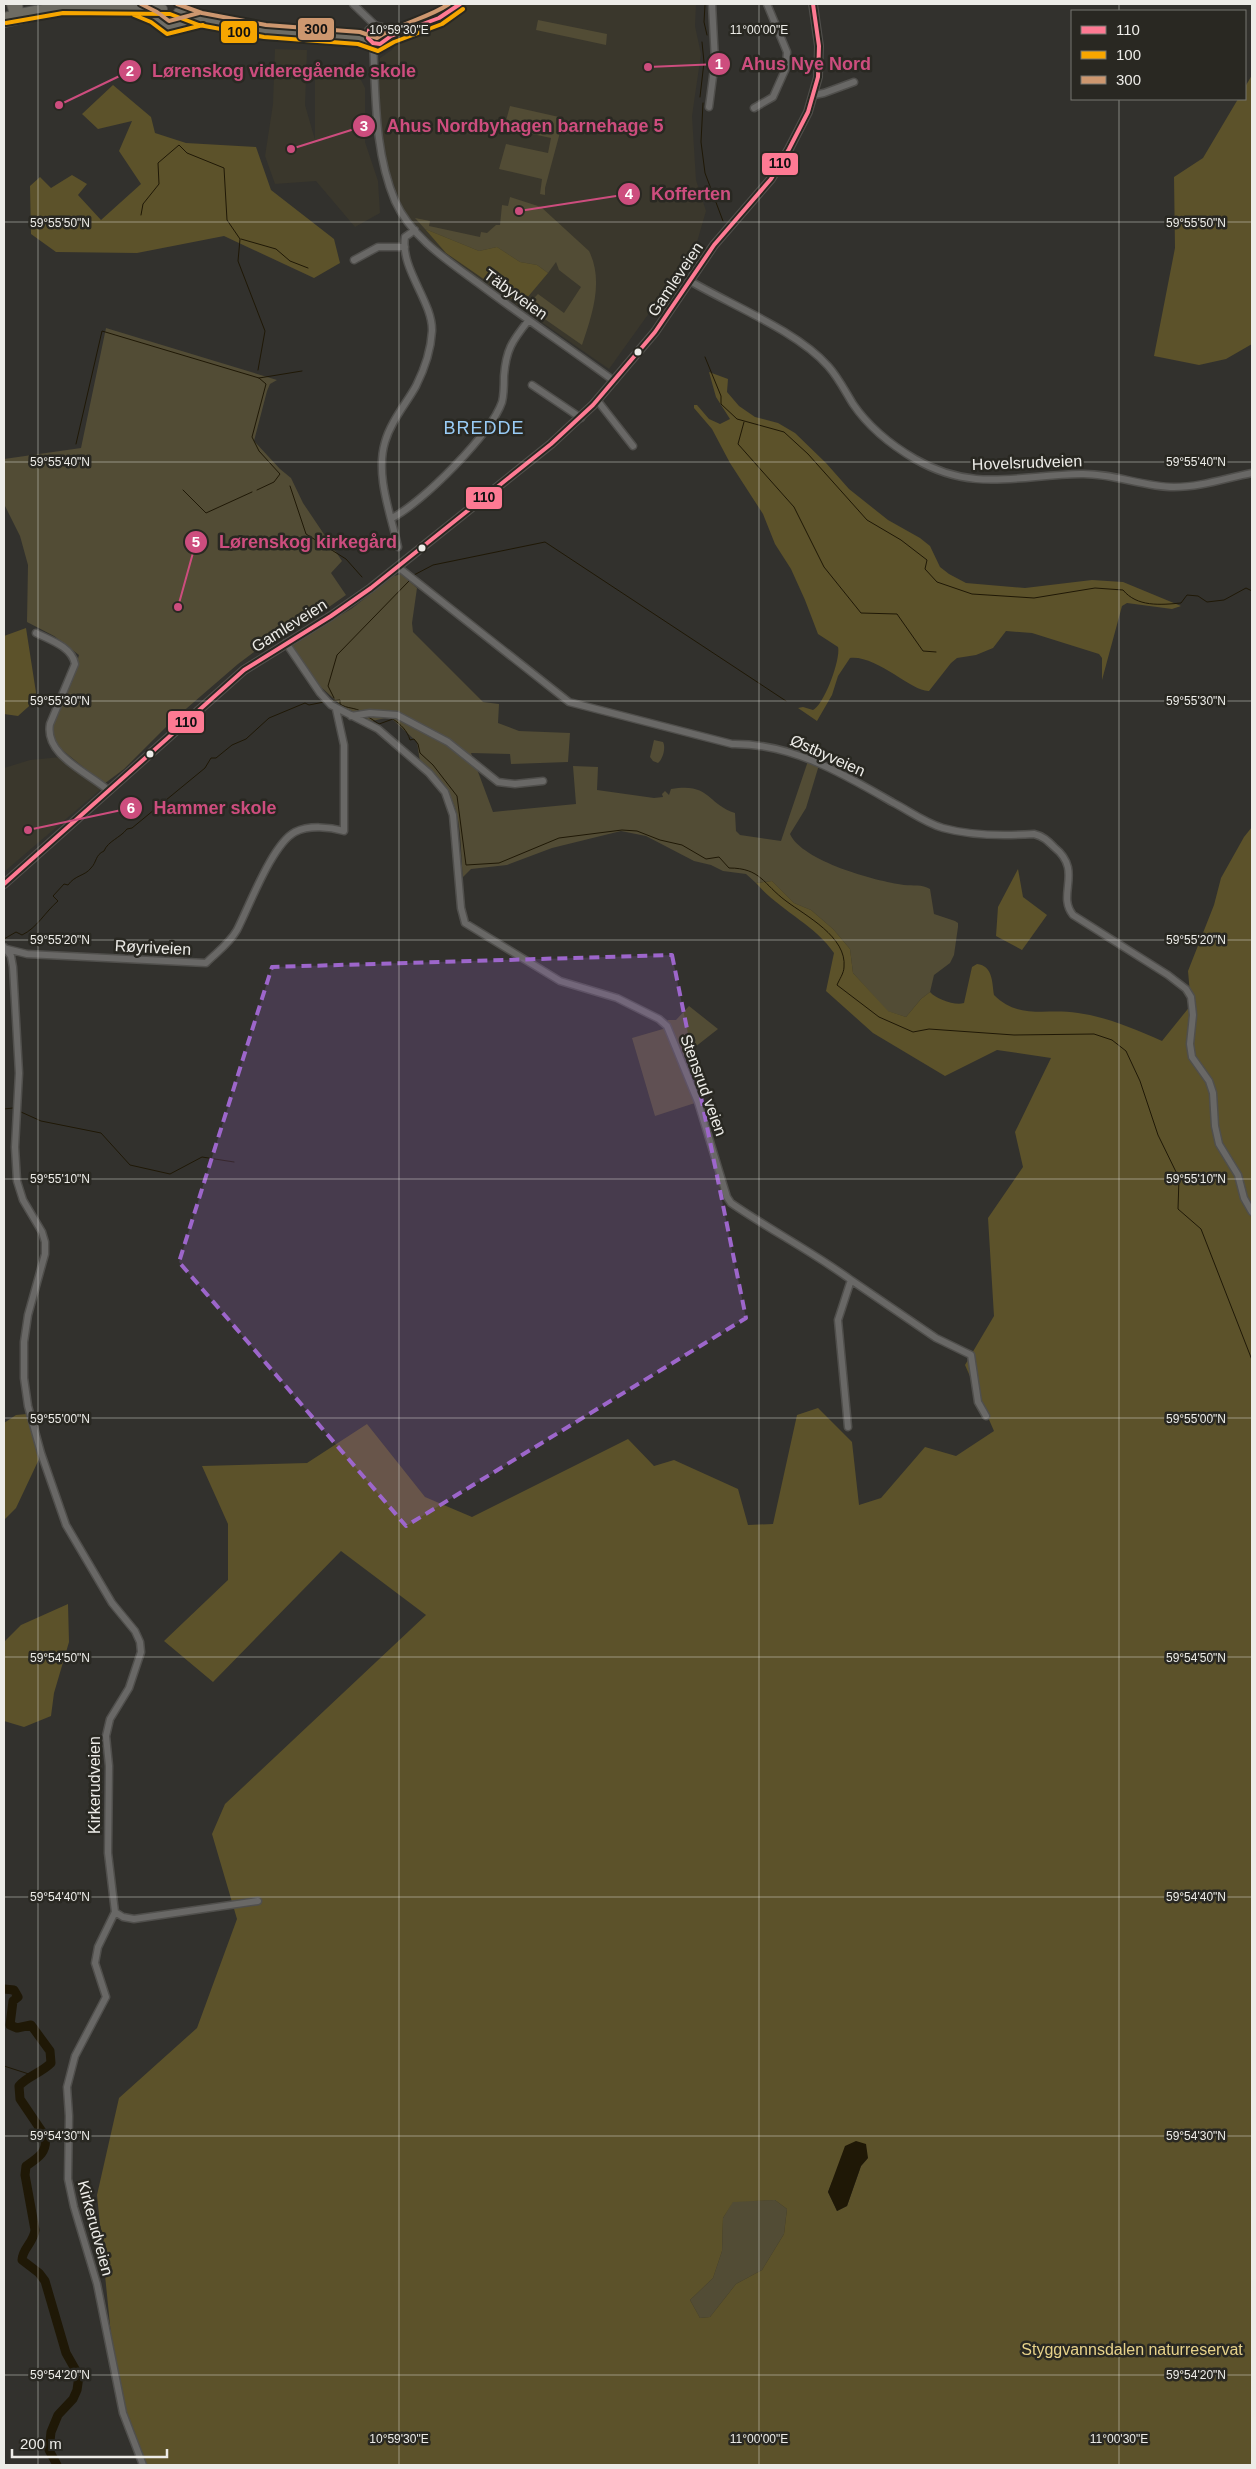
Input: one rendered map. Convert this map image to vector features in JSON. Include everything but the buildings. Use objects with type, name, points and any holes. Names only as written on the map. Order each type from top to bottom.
[{"type":"main road","points":[[12,4],[18,15]]},
{"type":"main road","points":[[18,4],[18,15]]},
{"type":"main road","points":[[4,17],[72,8],[108,6],[134,8],[166,7],[178,9],[202,19],[299,35],[347,37],[404,31],[430,22],[460,4]]},
{"type":"main road","name":"Gamleveien","points":[[4,884],[234,679],[253,664],[331,616],[398,566],[581,418],[655,332],[714,245],[781,164],[804,121],[814,95],[820,58],[813,4]]},
{"type":"main road","points":[[159,20],[160,13],[166,7]]},
{"type":"main road","points":[[134,8],[159,20],[168,28],[177,24],[202,19]]},
{"type":"main road","points":[[177,24],[178,9]]},
{"type":"main road","points":[[4,23],[18,15]]},
{"type":"street","points":[[353,4],[365,15],[376,35]]},
{"type":"street","points":[[709,107],[715,61],[712,4]]},
{"type":"street","points":[[754,108],[772,97],[788,60],[787,52],[768,4]]},
{"type":"street","name":"Täbyveien","points":[[376,35],[376,120],[382,158],[395,200],[408,221],[447,260],[528,321],[614,381]]},
{"type":"street","points":[[814,95],[854,82]]},
{"type":"street","points":[[398,547],[382,471],[384,442],[424,368],[432,331],[431,320],[416,285],[405,247],[406,237],[415,230]]},
{"type":"street","points":[[354,260],[378,247],[405,247]]},
{"type":"street","name":"Hovelsrudveien","points":[[690,281],[806,347],[828,366],[865,419],[880,433],[915,459],[954,475],[992,480],[1092,474],[1172,487],[1190,486],[1252,473]]},
{"type":"street","points":[[392,518],[429,490],[470,451],[491,423],[502,401],[508,350],[528,321]]},
{"type":"street","points":[[532,385],[581,418]]},
{"type":"street","points":[[597,400],[632,446]]},
{"type":"street","name":"Østbyveien","points":[[398,566],[569,702],[732,744],[756,743],[793,754],[839,772],[942,828],[990,835],[1034,834],[1041,836],[1064,854],[1068,862],[1067,902],[1073,916],[1178,983],[1191,997],[1193,1015],[1190,1044],[1192,1057],[1209,1081],[1213,1093],[1215,1126],[1219,1144],[1238,1175],[1244,1198],[1252,1212]]},
{"type":"street","points":[[36,633],[65,648],[74,657],[75,664],[50,724],[51,740],[59,753],[109,791]]},
{"type":"street","name":"Stensrud veien","points":[[286,643],[320,693],[336,709],[378,729],[429,773],[445,792],[453,815],[461,908],[465,923],[560,981],[617,998],[659,1019],[672,1034],[698,1102],[723,1187],[731,1203],[777,1234],[829,1263],[851,1280]]},
{"type":"street","name":"Røyriveien","points":[[5,948],[27,954],[201,964],[208,961],[233,936],[255,887],[287,839],[295,832],[306,830],[334,828],[344,831],[346,824],[344,745],[336,709]]},
{"type":"street","points":[[350,716],[370,713],[397,715],[448,742],[498,782],[515,784],[543,781]]},
{"type":"street","name":"Kirkerudveien","points":[[5,948],[13,966],[20,1073],[15,1147],[17,1181],[23,1200],[45,1242],[45,1254],[28,1316],[24,1342],[24,1378],[28,1406],[40,1453],[66,1525],[112,1603],[135,1631],[140,1642],[141,1652],[138,1666],[128,1688],[110,1719],[106,1736],[109,1766],[108,1853],[115,1912],[95,1957],[96,1970],[105,1990],[105,2002],[75,2056],[68,2078],[67,2161],[74,2207],[96,2284],[123,2413],[143,2465]]},
{"type":"street","points":[[848,1427],[838,1320],[851,1280],[936,1338],[971,1355],[978,1402],[986,1416]]},
{"type":"street","points":[[115,1912],[123,1917],[134,1919],[258,1901]]},
{"type":"highlighted area","points":[[672,955],[746,1318],[406,1526],[179,1262],[272,967]]},
{"type":"shaded area","points":[[466,4],[696,4],[695,26],[701,54],[692,116],[696,180],[706,211],[695,249],[609,369],[443,254],[404,212],[384,158],[377,95],[380,58],[393,49],[396,42],[438,27]]},
{"type":"shaded area","points":[[538,20],[607,34],[606,45],[536,30]]},
{"type":"shaded area","points":[[275,49],[307,50],[305,105],[315,140],[315,76],[359,76],[365,88],[365,142],[378,181],[380,213],[355,227],[316,181],[275,184],[265,156],[273,104]]},
{"type":"shaded area","points":[[510,106],[559,117],[562,125],[545,188],[545,195],[540,194],[542,179],[499,169],[506,144],[548,153],[551,138],[504,128]]},
{"type":"shaded area","points":[[510,197],[541,207],[589,251],[596,274],[596,286],[593,310],[582,345],[526,306],[538,294],[564,313],[581,287],[559,270],[556,262],[548,273],[537,265],[520,262],[497,247],[479,251],[425,229],[415,218],[430,221],[429,226],[480,237],[481,232],[487,233],[496,225],[500,225],[502,205],[508,206]]},
{"type":"shaded area","points":[[106,328],[277,380],[270,384],[267,391],[254,441],[291,478],[303,503],[342,561],[331,573],[346,595],[312,619],[258,649],[238,664],[172,721],[124,769],[104,784],[61,749],[52,735],[53,725],[72,682],[79,655],[54,636],[27,622],[28,565],[20,536],[4,504],[4,459],[81,448]]},
{"type":"shaded area","points":[[401,574],[417,588],[412,623],[413,632],[483,702],[499,704],[498,723],[519,731],[570,733],[568,762],[511,764],[510,754],[471,753],[493,812],[576,804],[573,766],[598,767],[597,790],[654,798],[663,797],[662,794],[665,791],[669,795],[671,789],[694,789],[701,791],[726,809],[735,813],[736,831],[740,835],[781,841],[808,761],[819,765],[806,808],[790,834],[797,844],[809,853],[841,868],[891,883],[921,886],[930,889],[934,914],[955,921],[958,923],[958,927],[954,955],[950,963],[934,975],[930,992],[921,999],[906,1017],[887,1011],[853,973],[850,949],[833,929],[811,910],[794,903],[772,881],[756,883],[746,874],[723,871],[711,865],[694,861],[646,836],[621,831],[552,848],[507,865],[471,869],[463,877],[459,827],[452,799],[434,774],[420,762],[417,742],[390,717],[372,721],[342,706],[313,680],[291,644],[351,609],[394,576]]},
{"type":"shaded area","points":[[654,740],[664,744],[663,756],[658,763],[650,757]]},
{"type":"shaded area","points":[[61,757],[101,789],[4,872],[4,768],[30,760]]},
{"type":"shaded area","points":[[689,1006],[718,1029],[681,1058],[698,1102],[655,1116],[632,1038],[663,1029],[668,1020],[676,1020]]},
{"type":"shaded area","points":[[856,2141],[866,2144],[868,2158],[861,2166],[847,2206],[837,2211],[828,2192],[845,2146]]},
{"type":"shaded area","points":[[775,2200],[787,2209],[784,2234],[762,2270],[736,2284],[710,2317],[700,2318],[690,2300],[713,2278],[722,2251],[723,2218],[733,2201]]},
{"type":"green space","points":[[1252,75],[1252,344],[1226,359],[1199,365],[1154,356],[1175,248],[1174,177],[1203,158],[1237,100],[1246,100],[1246,85]]},
{"type":"green space","points":[[113,85],[151,117],[155,133],[186,143],[256,147],[271,190],[334,239],[340,263],[314,278],[224,236],[137,253],[56,252],[31,234],[30,186],[40,177],[51,188],[72,175],[87,184],[78,195],[101,220],[141,184],[119,151],[132,121],[98,129],[82,114]]},
{"type":"green space","points":[[425,229],[479,251],[497,247],[520,262],[537,265],[548,273],[521,305],[446,253]]},
{"type":"green space","points":[[709,372],[728,379],[727,392],[739,406],[755,417],[778,423],[795,433],[849,489],[888,520],[920,538],[930,546],[940,567],[966,583],[1025,588],[1092,580],[1123,582],[1181,606],[1172,609],[1127,603],[1122,606],[1102,680],[1102,658],[1099,654],[1032,633],[1006,631],[993,648],[976,655],[957,658],[929,691],[913,686],[871,662],[850,658],[838,676],[832,695],[817,721],[798,708],[803,707],[813,710],[822,700],[834,671],[838,647],[818,634],[791,569],[775,544],[763,514],[730,463],[712,429],[694,408],[694,405],[697,405],[709,419],[720,424],[730,419],[716,397]]},
{"type":"green space","points":[[26,628],[37,699],[18,716],[4,714],[4,636]]},
{"type":"green space","name":"Styggvannsdalen naturreservat","points":[[1252,827],[1252,2465],[143,2465],[115,2375],[97,2195],[119,2098],[197,2028],[237,1919],[212,1834],[225,1804],[426,1615],[341,1551],[213,1682],[164,1641],[228,1580],[228,1524],[202,1466],[307,1463],[367,1424],[425,1497],[472,1517],[628,1439],[654,1466],[674,1460],[738,1489],[748,1525],[773,1524],[797,1415],[818,1408],[852,1442],[859,1505],[881,1498],[925,1447],[956,1456],[994,1431],[965,1365],[994,1316],[988,1218],[1023,1167],[1015,1132],[1051,1058],[997,1050],[945,1076],[873,1033],[826,991],[834,953],[807,925],[765,893],[756,883],[772,881],[794,903],[811,910],[833,929],[850,949],[853,973],[888,1011],[906,1017],[921,999],[930,992],[946,1001],[956,1004],[964,1003],[972,967],[977,964],[982,965],[989,971],[994,995],[1003,1003],[1013,1008],[1078,1013],[1100,1017],[1162,1041],[1191,1005],[1188,971],[1214,905],[1221,878],[1244,837]],"holes":[[[868,2158],[861,2166],[847,2206],[837,2211],[828,2192],[832,2182]],[[775,2200],[787,2209],[784,2234],[762,2270],[736,2284],[710,2317],[700,2318],[690,2300],[713,2278],[722,2251],[723,2218],[733,2202]]]},
{"type":"green space","points":[[1018,869],[1023,897],[1047,915],[1022,950],[996,936],[998,907]]},
{"type":"green space","points":[[27,1414],[40,1457],[16,1508],[4,1520],[4,1423],[16,1415]]},
{"type":"green space","points":[[68,1604],[69,1642],[54,1693],[51,1716],[24,1727],[4,1721],[4,1642],[21,1625]]},
{"type":"waterway","points":[[705,5],[704,22],[707,35]]},
{"type":"waterway","points":[[700,97],[704,62],[702,42]]},
{"type":"waterway","points":[[703,103],[701,142],[705,173],[723,221]]},
{"type":"waterway","points":[[141,215],[143,204],[159,184],[158,163],[179,145],[187,153],[224,168],[227,220],[240,239],[238,261],[265,331],[258,370]]},
{"type":"waterway","points":[[241,239],[276,249],[290,261],[308,268]]},
{"type":"waterway","points":[[76,444],[102,331],[259,378],[266,384],[252,437],[259,451],[280,474],[274,482],[257,490]]},
{"type":"waterway","points":[[705,357],[721,396],[721,404],[737,419],[784,432],[808,454],[867,520],[901,540],[927,560],[925,569],[937,582],[972,594],[1034,598],[1095,588],[1123,590],[1129,596],[1149,604],[1181,603],[1187,595],[1198,596],[1207,602],[1224,600],[1246,588],[1252,591]]},
{"type":"waterway","points":[[259,378],[302,371]]},
{"type":"waterway","points":[[744,422],[738,444],[794,507],[824,567],[861,613],[897,614],[923,651],[936,652]]},
{"type":"waterway","points":[[290,486],[306,534],[346,559],[362,577]]},
{"type":"waterway","points":[[183,490],[206,513],[252,492]]},
{"type":"waterway","points":[[414,575],[433,565],[545,542],[786,701]]},
{"type":"waterway","points":[[334,698],[328,686],[337,655],[409,581]]},
{"type":"waterway","points":[[330,701],[340,700],[340,704],[343,706],[362,712]]},
{"type":"waterway","points":[[4,939],[16,932],[22,935],[37,924],[58,901],[53,896],[64,884],[68,885],[74,879],[89,871],[99,854],[108,845],[127,829],[132,828],[205,768],[211,758],[216,758],[232,745],[246,739],[269,718],[305,703],[309,705],[324,702]]},
{"type":"waterway","points":[[367,716],[379,724],[393,719],[399,723],[410,740],[414,739],[418,744],[420,753],[433,765],[457,796],[466,865],[499,863],[559,838],[622,830],[637,831],[660,840],[682,845],[706,859],[719,857],[729,868],[748,871],[761,878],[778,895],[824,928],[839,946],[843,956],[844,967],[837,985],[879,1017],[913,1032],[929,1029],[1014,1035],[1094,1034],[1112,1040],[1126,1051],[1140,1081],[1158,1135],[1179,1178],[1178,1209],[1201,1229],[1252,1360]]},
{"type":"waterway","points":[[4,1109],[13,1108]]},
{"type":"waterway","points":[[21,1112],[41,1121],[101,1133],[130,1165],[170,1174],[202,1157],[234,1162]]},
{"type":"waterway","points":[[4,1989],[14,1990],[18,1997],[13,2001],[10,2025],[17,2028],[31,2025],[50,2051],[51,2063],[19,2086],[20,2099],[45,2136],[46,2142],[41,2154],[26,2166],[25,2175],[35,2230],[22,2260],[39,2273],[45,2281],[66,2353],[79,2376],[77,2390],[73,2399],[58,2415],[51,2432],[49,2450],[57,2465]]},
{"type":"waterway","points":[[4,2066],[35,2076]]},
{"type":"transit line","name":"300","points":[[141,4],[169,21],[199,13]]},
{"type":"transit line","name":"300","points":[[177,4],[202,13],[266,25],[360,32],[377,38],[394,28],[432,14],[449,4]]},
{"type":"transit line","name":"110","points":[[404,31],[439,18],[460,4]]},
{"type":"transit line","name":"110","points":[[4,884],[244,670],[331,616],[371,588],[551,444],[593,405],[655,332],[714,245],[771,179],[789,149],[808,112],[818,77],[819,46],[813,4]]},
{"type":"transit line","name":"100","points":[[6,23],[63,13],[170,14],[199,25],[264,37],[358,44],[378,51],[394,42],[442,24],[463,9]]},
{"type":"transit line","name":"100","points":[[134,15],[151,22],[167,34],[203,25]]},
{"type":"transit line","name":"110","points":[[376,26],[385,30],[404,31],[391,36],[380,44],[373,43],[368,38],[369,30],[376,26]]},
{"type":"place","name":"Ahus Nye Nord","points":[[648,67]]},
{"type":"place","name":"Lørenskog videregående skole","points":[[59,105]]},
{"type":"place","name":"Ahus Nordbyhagen barnehage 5","points":[[291,149]]},
{"type":"place","name":"Kofferten","points":[[519,211]]},
{"type":"place","name":"Lørenskog kirkegård","points":[[178,607]]},
{"type":"place","name":"Hammer skole","points":[[28,830]]},
{"type":"district","name":"BREDDE","points":[[484,428]]}]
